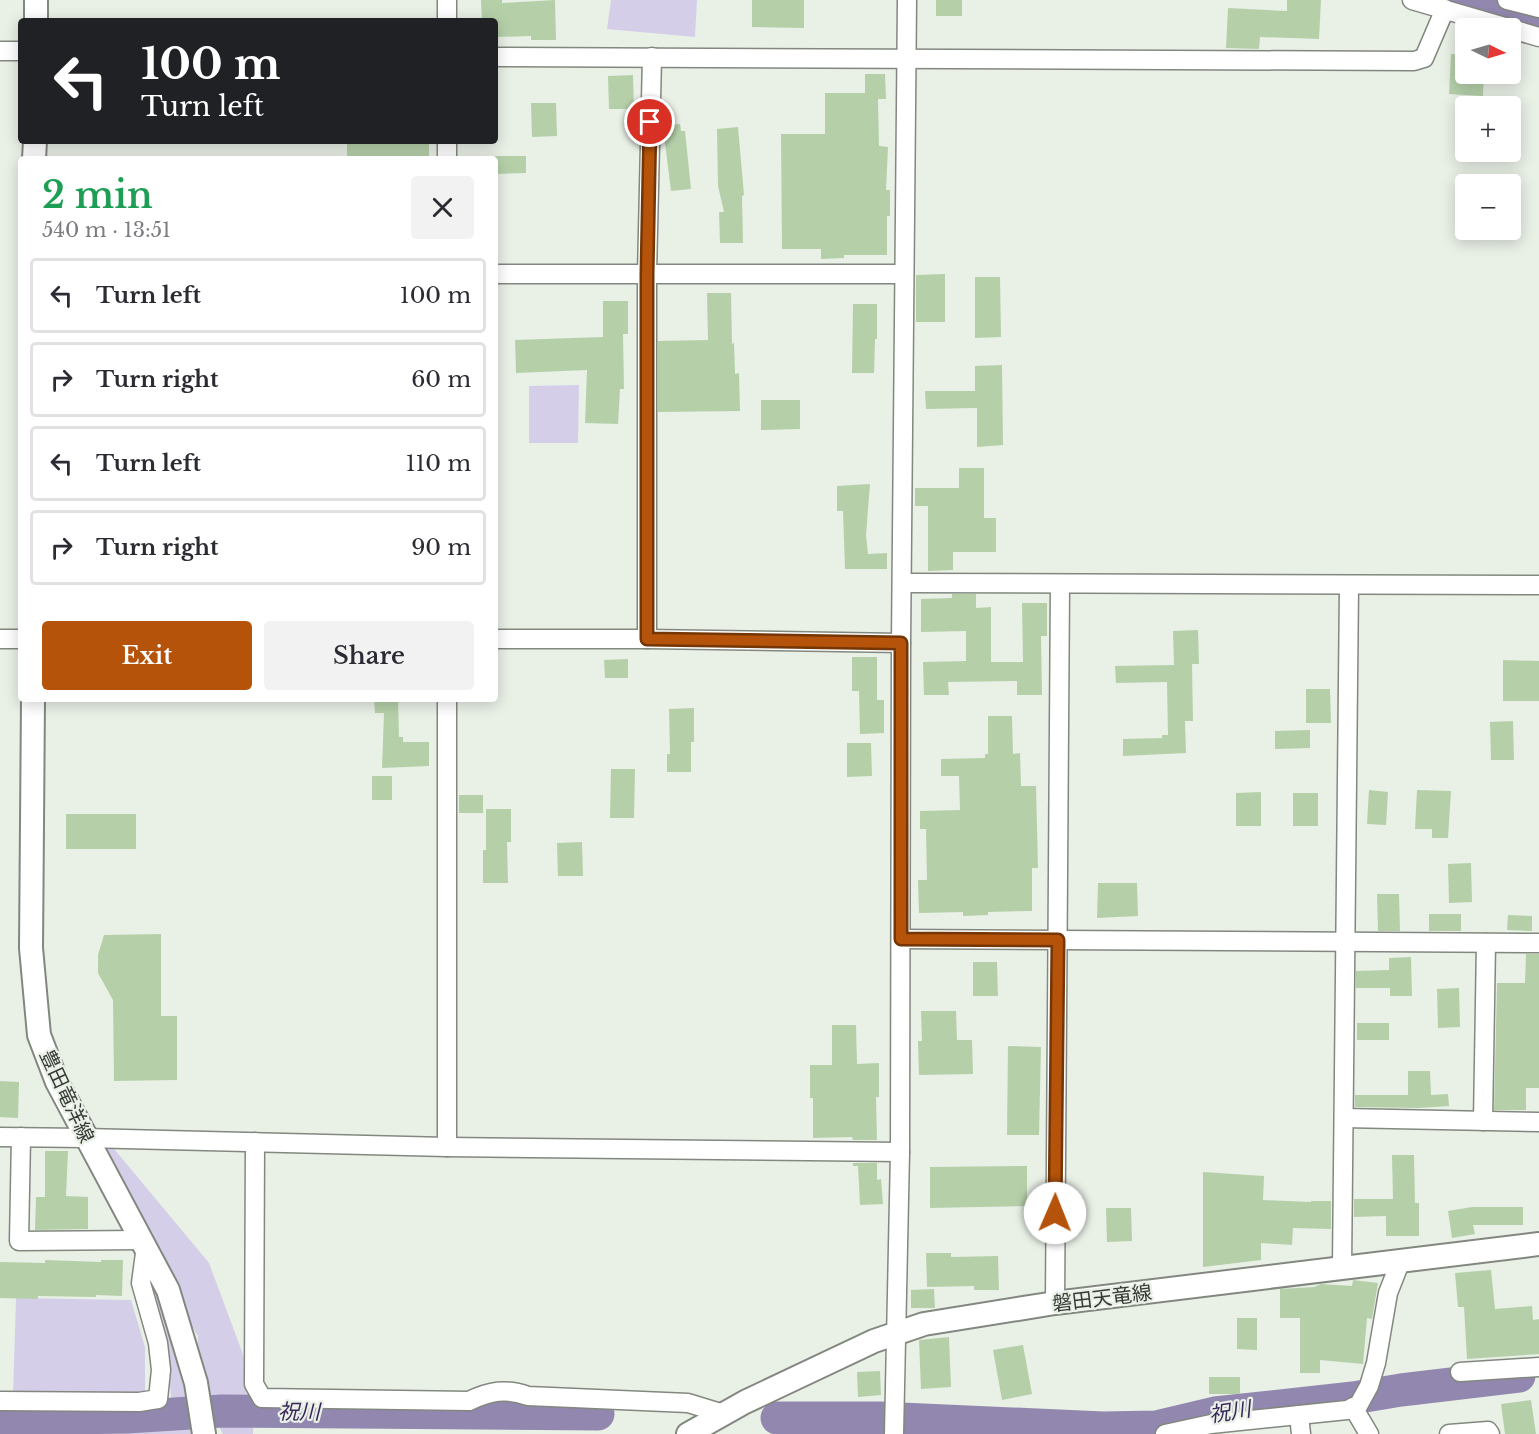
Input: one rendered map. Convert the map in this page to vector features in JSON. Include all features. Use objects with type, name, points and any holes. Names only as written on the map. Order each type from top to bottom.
[{"type":"main road","points":[[36,0],[36,18]]},
{"type":"main road","name":"豊田竜洋線","points":[[33,702],[31,948],[39,1035],[57,1082],[85,1138],[168,1290],[196,1383],[204,1434]]},
{"type":"main road","name":"磐田天竜線","points":[[688,1434],[745,1402],[897,1332],[924,1324],[1054,1303],[1539,1244]]},
{"type":"street","points":[[447,0],[447,18]]},
{"type":"street","points":[[894,1434],[900,1152],[901,643],[907,0]]},
{"type":"street","points":[[1507,0],[1539,8]]},
{"type":"street","points":[[498,57],[1414,61],[1424,58],[1428,3],[1539,37]]},
{"type":"street","points":[[0,51],[18,51]]},
{"type":"street","points":[[647,639],[647,274],[652,57]]},
{"type":"street","points":[[498,274],[904,274]]},
{"type":"street","points":[[903,584],[1539,585]]},
{"type":"street","points":[[1054,1303],[1060,584]]},
{"type":"street","points":[[1342,1267],[1349,585]]},
{"type":"street","points":[[0,639],[18,639]]},
{"type":"street","points":[[498,639],[901,643]]},
{"type":"street","points":[[447,702],[447,1147]]},
{"type":"street","points":[[901,939],[1539,943]]},
{"type":"street","points":[[1483,1121],[1486,943]]},
{"type":"street","points":[[1344,1118],[1539,1122]]},
{"type":"street","points":[[0,1137],[447,1147],[900,1152]]},
{"type":"street","points":[[0,1401],[139,1402],[158,1399],[161,1370],[158,1343],[141,1283],[144,1243],[19,1241],[21,1137]]},
{"type":"street","points":[[255,1142],[254,1383],[262,1398],[469,1401],[489,1392],[517,1392],[528,1396],[688,1403],[724,1414]]},
{"type":"street","points":[[1165,1434],[1347,1410],[1358,1406],[1369,1386],[1376,1363],[1388,1293],[1401,1260]]},
{"type":"street","points":[[1460,1372],[1539,1367]]},
{"type":"street","points":[[1353,1407],[1369,1434]]},
{"type":"street","points":[[1299,1415],[1301,1434]]},
{"type":"street","points":[[1449,1434],[1488,1431],[1490,1434]]},
{"type":"shaded area","points":[[611,0],[697,0],[695,37],[607,29]]},
{"type":"shaded area","points":[[1412,0],[1539,0],[1539,37],[1521,32],[1521,18],[1474,18]]},
{"type":"shaded area","points":[[579,385],[578,443],[529,443],[529,386]]},
{"type":"shaded area","points":[[105,1138],[209,1263],[254,1384],[253,1434],[223,1434],[196,1383],[198,1336],[161,1276],[92,1150]]},
{"type":"shaded area","points":[[154,1285],[185,1381],[192,1434],[0,1434],[0,1411],[161,1410],[172,1406],[166,1346],[154,1301]]},
{"type":"shaded area","points":[[16,1298],[131,1300],[145,1347],[145,1394],[13,1394]]},
{"type":"building","points":[[481,0],[502,0],[502,3],[555,0],[556,40],[531,40],[531,36],[498,37],[498,18],[482,18]]},
{"type":"building","points":[[752,0],[804,0],[804,28],[752,27]]},
{"type":"building","points":[[936,0],[962,0],[962,16],[936,16]]},
{"type":"building","points":[[1287,0],[1321,0],[1319,39],[1260,37],[1259,49],[1226,48],[1228,8],[1287,11]]},
{"type":"building","points":[[1451,54],[1455,54],[1455,84],[1484,84],[1483,96],[1449,94]]},
{"type":"building","points":[[865,74],[885,74],[886,99],[878,99],[879,146],[888,147],[886,190],[890,190],[890,216],[887,216],[887,255],[844,255],[844,258],[821,259],[821,249],[782,249],[781,134],[825,134],[825,93],[865,93]]},
{"type":"building","points":[[633,75],[634,109],[609,109],[608,76]]},
{"type":"building","points":[[531,103],[556,103],[557,136],[532,137]]},
{"type":"building","points":[[680,124],[681,131],[685,131],[691,189],[671,191],[663,126]]},
{"type":"building","points":[[738,127],[744,195],[742,196],[743,243],[720,243],[719,212],[724,212],[718,186],[717,129]]},
{"type":"building","points":[[347,144],[429,144],[429,156],[347,156]]},
{"type":"building","points":[[498,156],[526,156],[526,173],[498,174]]},
{"type":"building","points":[[945,274],[945,322],[916,322],[916,275]]},
{"type":"building","points":[[975,277],[1000,277],[1001,337],[975,338]]},
{"type":"building","points":[[707,293],[731,293],[732,344],[734,343],[735,374],[739,373],[740,411],[658,412],[658,341],[708,340]]},
{"type":"building","points":[[603,301],[628,301],[628,334],[623,334],[624,389],[620,389],[618,424],[585,423],[587,370],[516,373],[515,340],[603,337]]},
{"type":"building","points":[[853,304],[877,304],[874,373],[852,373]]},
{"type":"building","points":[[1002,365],[1003,445],[977,447],[977,408],[926,409],[925,391],[975,391],[975,366]]},
{"type":"building","points":[[761,400],[800,400],[800,429],[761,430]]},
{"type":"building","points":[[959,468],[984,468],[984,518],[996,518],[996,552],[953,552],[953,570],[928,571],[928,506],[915,506],[915,488],[959,488]]},
{"type":"building","points":[[870,484],[866,535],[868,554],[887,553],[887,569],[845,569],[843,511],[837,511],[837,486]]},
{"type":"building","points":[[952,594],[976,594],[976,608],[991,607],[991,662],[1023,662],[1022,603],[1047,603],[1047,636],[1041,636],[1042,695],[1017,695],[1017,681],[948,682],[949,695],[924,695],[923,662],[966,661],[966,631],[921,632],[921,599],[952,598]]},
{"type":"building","points":[[1198,630],[1199,664],[1192,664],[1193,721],[1185,721],[1186,753],[1123,756],[1123,739],[1162,738],[1162,735],[1168,735],[1167,682],[1116,683],[1115,666],[1174,665],[1173,631]]},
{"type":"building","points":[[852,657],[877,657],[877,700],[884,700],[884,733],[860,734],[859,691],[852,691]]},
{"type":"building","points":[[628,659],[628,678],[605,678],[604,660]]},
{"type":"building","points":[[1503,660],[1539,661],[1539,701],[1503,701]]},
{"type":"building","points":[[1306,689],[1330,689],[1331,723],[1306,723]]},
{"type":"building","points":[[374,702],[398,702],[399,737],[403,737],[403,742],[429,742],[429,766],[382,768],[384,713],[375,713]]},
{"type":"building","points":[[694,708],[691,772],[667,772],[667,754],[670,754],[669,709]]},
{"type":"building","points":[[988,716],[1012,716],[1013,754],[1020,753],[1021,786],[1036,786],[1038,868],[1032,868],[1032,911],[988,912],[988,915],[963,916],[963,912],[919,913],[918,880],[927,880],[926,829],[920,829],[920,811],[960,810],[959,776],[941,776],[941,759],[985,758],[985,754],[988,754]]},
{"type":"building","points":[[1513,721],[1514,760],[1491,760],[1490,722]]},
{"type":"building","points":[[1310,730],[1310,748],[1275,749],[1275,731]]},
{"type":"building","points":[[847,743],[871,743],[872,776],[847,777]]},
{"type":"building","points":[[611,769],[635,769],[634,818],[610,818]]},
{"type":"building","points":[[372,776],[392,776],[392,800],[372,800]]},
{"type":"building","points":[[1369,790],[1388,792],[1386,825],[1367,824]]},
{"type":"building","points":[[1417,790],[1451,791],[1448,838],[1432,838],[1432,829],[1415,829]]},
{"type":"building","points":[[1261,792],[1261,826],[1236,826],[1236,793]]},
{"type":"building","points":[[1293,793],[1318,793],[1318,826],[1293,826]]},
{"type":"building","points":[[459,795],[483,795],[483,813],[459,813]]},
{"type":"building","points":[[486,809],[511,809],[511,842],[507,842],[508,883],[483,883]]},
{"type":"building","points":[[66,814],[136,814],[136,849],[66,849]]},
{"type":"building","points":[[582,842],[583,876],[558,876],[557,843]]},
{"type":"building","points":[[1471,863],[1472,902],[1449,903],[1448,864]]},
{"type":"building","points":[[1098,883],[1137,883],[1138,916],[1097,918]]},
{"type":"building","points":[[1377,894],[1399,894],[1400,931],[1378,931]]},
{"type":"building","points":[[1429,914],[1461,914],[1461,931],[1429,931]]},
{"type":"building","points":[[1508,915],[1532,916],[1532,931],[1507,930]]},
{"type":"building","points":[[161,934],[161,1016],[177,1016],[177,1080],[114,1081],[113,1000],[98,973],[98,955],[104,935]]},
{"type":"building","points":[[1526,954],[1539,954],[1539,1088],[1526,1088],[1526,1110],[1494,1110],[1497,983],[1525,983]]},
{"type":"building","points":[[1411,957],[1412,996],[1390,996],[1390,988],[1356,988],[1356,971],[1389,970],[1389,958]]},
{"type":"building","points":[[973,962],[997,962],[998,996],[973,996]]},
{"type":"building","points":[[1459,988],[1460,1027],[1438,1028],[1437,989]]},
{"type":"building","points":[[921,1011],[956,1011],[957,1040],[972,1040],[973,1074],[919,1075],[918,1041],[922,1041]]},
{"type":"building","points":[[1357,1023],[1389,1023],[1389,1040],[1357,1040]]},
{"type":"building","points":[[832,1025],[856,1025],[857,1064],[879,1063],[879,1097],[876,1097],[877,1140],[853,1140],[852,1137],[813,1138],[810,1065],[832,1065]]},
{"type":"building","points":[[1008,1046],[1041,1047],[1039,1135],[1007,1135]]},
{"type":"building","points":[[1408,1071],[1430,1071],[1431,1095],[1448,1094],[1449,1106],[1355,1107],[1355,1095],[1408,1095]]},
{"type":"building","points":[[0,1081],[19,1082],[18,1118],[0,1117]]},
{"type":"building","points":[[45,1151],[68,1151],[66,1196],[88,1197],[88,1229],[35,1230],[36,1197],[45,1197]]},
{"type":"building","points":[[1392,1155],[1414,1155],[1415,1203],[1419,1203],[1419,1236],[1386,1236],[1386,1216],[1354,1217],[1354,1199],[1393,1199]]},
{"type":"building","points":[[853,1163],[877,1163],[877,1180],[881,1179],[883,1204],[860,1205],[858,1166],[853,1166]]},
{"type":"building","points":[[1027,1166],[1027,1206],[930,1208],[930,1167]]},
{"type":"building","points":[[1203,1172],[1264,1176],[1263,1200],[1331,1201],[1331,1229],[1293,1228],[1292,1245],[1261,1243],[1261,1260],[1203,1267]]},
{"type":"building","points":[[1472,1207],[1523,1207],[1523,1225],[1473,1225],[1475,1234],[1452,1238],[1448,1211]]},
{"type":"building","points":[[1106,1208],[1131,1208],[1132,1241],[1107,1242]]},
{"type":"building","points":[[926,1253],[951,1253],[951,1257],[998,1256],[999,1290],[974,1290],[974,1286],[927,1287]]},
{"type":"building","points":[[45,1260],[101,1262],[101,1260],[123,1260],[122,1296],[0,1298],[0,1262],[45,1263]]},
{"type":"building","points":[[1491,1270],[1495,1309],[1532,1306],[1533,1320],[1539,1319],[1539,1354],[1467,1359],[1464,1307],[1458,1307],[1455,1273]]},
{"type":"building","points":[[1353,1280],[1378,1283],[1372,1319],[1367,1318],[1363,1364],[1320,1360],[1320,1373],[1300,1373],[1300,1318],[1280,1318],[1280,1289],[1314,1287],[1321,1284],[1352,1286]]},
{"type":"building","points":[[934,1289],[935,1308],[911,1308],[911,1290]]},
{"type":"building","points":[[1237,1318],[1257,1318],[1257,1350],[1237,1349]]},
{"type":"building","points":[[949,1337],[951,1387],[921,1389],[919,1340]]},
{"type":"building","points":[[1023,1345],[1032,1394],[1002,1400],[993,1350]]},
{"type":"building","points":[[880,1371],[881,1395],[858,1397],[857,1372]]},
{"type":"building","points":[[1209,1377],[1240,1377],[1240,1394],[1209,1394]]},
{"type":"building","points":[[1531,1400],[1536,1434],[1505,1434],[1501,1404]]},
{"type":"waterway","points":[[1456,0],[1539,22]]},
{"type":"waterway","name":"祝川","points":[[777,1418],[879,1418],[1103,1428],[1156,1427],[1215,1413],[1519,1376]]},
{"type":"waterway","name":"祝川","points":[[0,1419],[127,1417],[222,1411],[598,1414]]},
{"type":"route","points":[[650,122],[647,274],[647,639],[901,643],[901,939],[1058,940],[1055,1213]]}]
